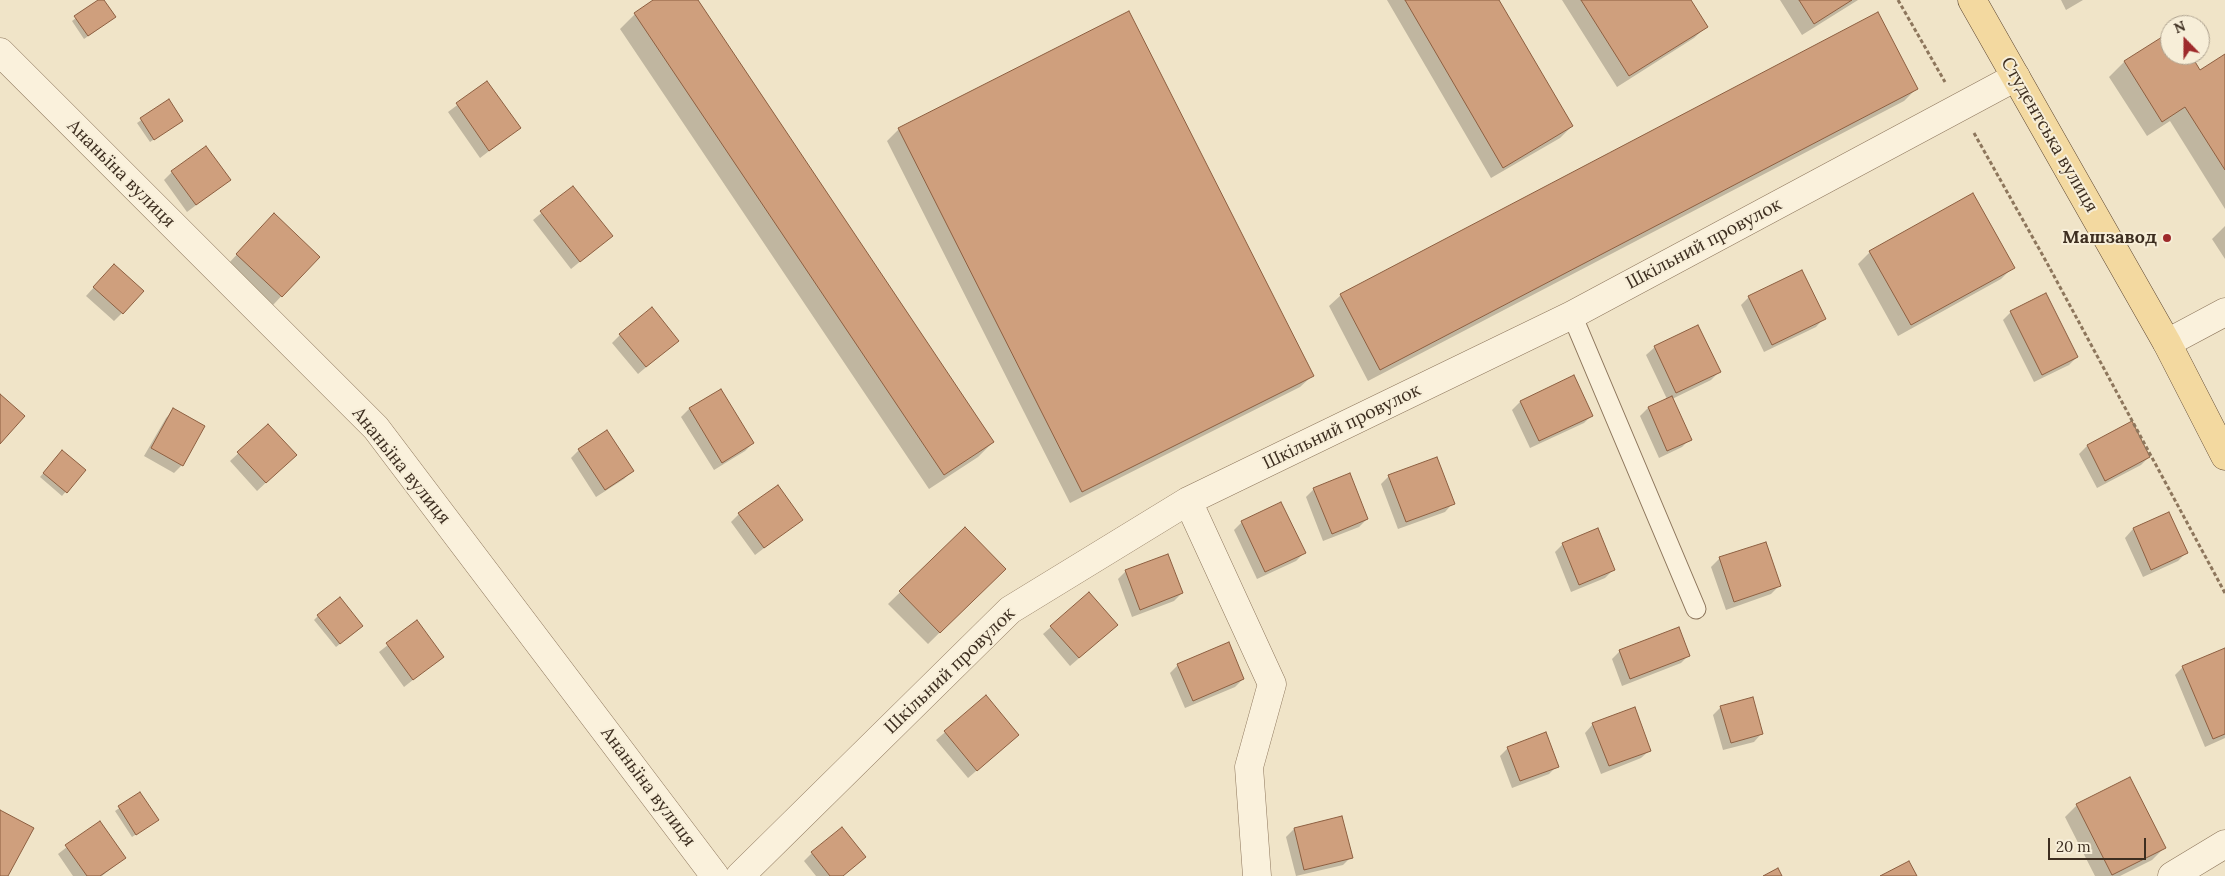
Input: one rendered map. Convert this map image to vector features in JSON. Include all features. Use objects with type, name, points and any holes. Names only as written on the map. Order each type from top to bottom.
[{"type":"main road","name":"Студентська вулиця","points":[[1972,0],[2167,343],[2225,456]]},
{"type":"street","name":"Ананьїна вулиця","points":[[0,52],[376,428],[715,876]]},
{"type":"street","name":"Шкільний провулок","points":[[740,876],[1010,610],[1188,501],[1572,315],[2016,77]]},
{"type":"street","points":[[2167,343],[2225,312]]},
{"type":"street","points":[[1188,501],[1272,684],[1249,767],[1258,876]]},
{"type":"street","points":[[2172,876],[2225,844]]},
{"type":"lane","points":[[1572,315],[1696,609]]},
{"type":"path","points":[[1898,0],[2047,263],[2225,593]]},
{"type":"building","points":[[98,0],[104,0],[116,17],[88,36],[74,16]]},
{"type":"building","points":[[653,0],[698,0],[994,442],[944,475],[634,13]]},
{"type":"building","points":[[1405,0],[1499,0],[1573,126],[1503,168]]},
{"type":"building","points":[[1581,0],[1691,0],[1708,27],[1629,76]]},
{"type":"building","points":[[1799,0],[1852,0],[1814,24]]},
{"type":"building","points":[[1129,11],[1314,376],[1082,492],[898,128]]},
{"type":"building","points":[[1878,12],[1918,89],[1380,370],[1340,294]]},
{"type":"building","points":[[2160,38],[2160,65],[2197,65],[2200,70],[2225,54],[2225,170],[2185,107],[2162,122],[2124,61]]},
{"type":"building","points":[[487,81],[521,128],[489,151],[456,103]]},
{"type":"building","points":[[169,99],[183,121],[154,140],[140,118]]},
{"type":"building","points":[[206,146],[231,180],[196,205],[171,171]]},
{"type":"building","points":[[573,186],[613,236],[580,262],[540,211]]},
{"type":"building","points":[[1973,193],[2015,268],[1911,325],[1869,251]]},
{"type":"building","points":[[274,213],[320,257],[282,297],[236,254]]},
{"type":"building","points":[[114,264],[144,291],[123,314],[93,287]]},
{"type":"building","points":[[1802,270],[1826,319],[1772,345],[1748,296]]},
{"type":"building","points":[[2046,293],[2078,357],[2042,375],[2010,311]]},
{"type":"building","points":[[652,307],[679,341],[646,367],[619,334]]},
{"type":"building","points":[[1698,325],[1721,372],[1676,393],[1654,346]]},
{"type":"building","points":[[1574,375],[1593,416],[1539,441],[1520,401]]},
{"type":"building","points":[[721,389],[754,443],[722,463],[689,408]]},
{"type":"building","points":[[0,394],[25,416],[0,444]]},
{"type":"building","points":[[1672,396],[1692,440],[1667,451],[1648,407]]},
{"type":"building","points":[[173,408],[205,426],[183,466],[151,448]]},
{"type":"building","points":[[2132,421],[2150,457],[2105,481],[2087,445]]},
{"type":"building","points":[[268,424],[297,455],[266,483],[237,452]]},
{"type":"building","points":[[607,430],[634,471],[605,490],[578,449]]},
{"type":"building","points":[[62,450],[86,470],[67,493],[43,473]]},
{"type":"building","points":[[1437,457],[1455,504],[1406,522],[1388,475]]},
{"type":"building","points":[[1350,473],[1368,519],[1332,534],[1313,488]]},
{"type":"building","points":[[778,485],[803,520],[764,548],[738,513]]},
{"type":"building","points":[[1281,502],[1306,553],[1265,572],[1241,521]]},
{"type":"building","points":[[2169,512],[2188,553],[2151,570],[2133,528]]},
{"type":"building","points":[[965,527],[1006,569],[940,633],[899,591]]},
{"type":"building","points":[[1598,528],[1615,570],[1579,585],[1562,543]]},
{"type":"building","points":[[1766,542],[1781,586],[1734,602],[1719,557]]},
{"type":"building","points":[[1168,554],[1183,593],[1140,610],[1125,570]]},
{"type":"building","points":[[1089,592],[1118,625],[1079,658],[1050,626]]},
{"type":"building","points":[[340,597],[363,626],[340,644],[317,615]]},
{"type":"building","points":[[417,620],[444,657],[413,680],[386,643]]},
{"type":"building","points":[[1679,627],[1690,656],[1630,679],[1619,650]]},
{"type":"building","points":[[1229,642],[1244,679],[1193,701],[1177,664]]},
{"type":"building","points":[[2225,648],[2225,734],[2213,739],[2182,666]]},
{"type":"building","points":[[986,695],[1019,735],[977,771],[944,731]]},
{"type":"building","points":[[1753,697],[1763,734],[1731,743],[1720,706]]},
{"type":"building","points":[[1635,707],[1651,751],[1609,766],[1592,723]]},
{"type":"building","points":[[1546,732],[1559,767],[1520,781],[1507,747]]},
{"type":"building","points":[[2130,777],[2166,848],[2112,875],[2076,804]]},
{"type":"building","points":[[140,792],[159,820],[136,835],[118,806]]},
{"type":"building","points":[[0,810],[34,828],[8,876],[0,876]]},
{"type":"building","points":[[1342,816],[1353,858],[1304,870],[1294,828]]},
{"type":"building","points":[[100,821],[126,858],[100,876],[87,876],[65,845]]},
{"type":"building","points":[[842,827],[866,857],[843,876],[830,876],[811,852]]},
{"type":"building","points":[[1909,861],[1917,876],[1880,876]]},
{"type":"building","points":[[1778,868],[1782,876],[1763,876]]},
{"type":"place","name":"Машзавод","points":[[2167,238]]}]
